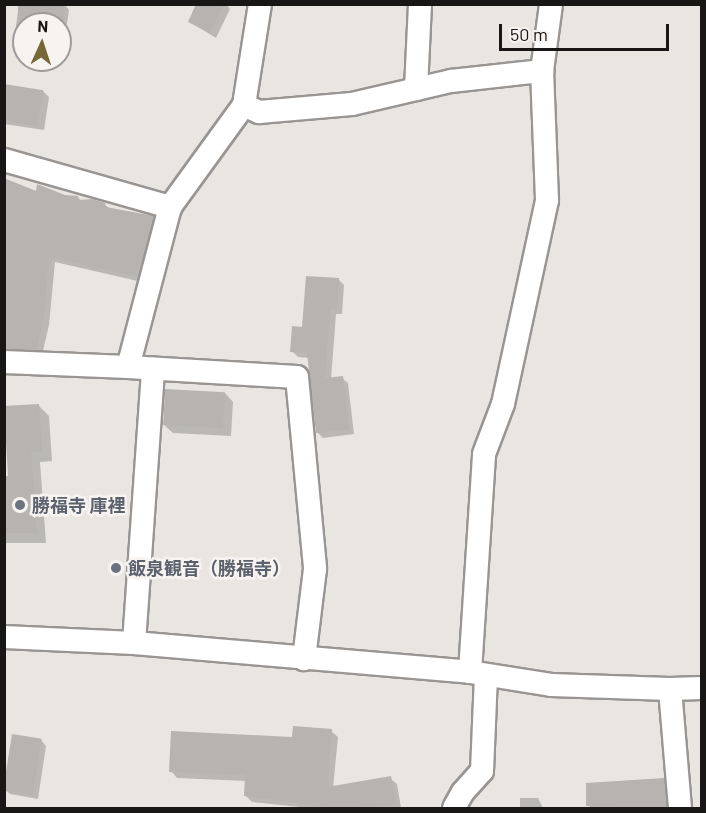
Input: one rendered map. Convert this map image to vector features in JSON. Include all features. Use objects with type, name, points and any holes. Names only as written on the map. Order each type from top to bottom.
[{"type":"street","points":[[128,367],[170,207],[244,105],[260,4]]},
{"type":"street","points":[[417,89],[420,4]]},
{"type":"street","points":[[454,808],[463,792],[482,771],[478,674],[484,454],[503,404],[548,200],[542,70],[551,4]]},
{"type":"street","points":[[244,105],[259,112],[352,104],[451,81],[542,70]]},
{"type":"street","points":[[4,160],[170,207]]},
{"type":"street","points":[[4,362],[297,377],[315,569],[304,659]]},
{"type":"street","points":[[134,643],[153,369]]},
{"type":"street","points":[[4,637],[134,643],[478,674],[551,685],[702,688]]},
{"type":"street","points":[[670,689],[680,808]]},
{"type":"building","points":[[18,4],[64,4],[64,12],[18,12]]},
{"type":"building","points":[[196,4],[224,4],[210,33],[188,22]]},
{"type":"building","points":[[4,84],[44,90],[38,126],[4,120]]},
{"type":"building","points":[[4,178],[36,191],[37,184],[65,195],[78,196],[79,200],[92,199],[105,203],[106,207],[154,216],[136,276],[49,257],[44,318],[36,350],[4,348],[8,331],[4,330]]},
{"type":"building","points":[[306,276],[339,278],[337,309],[330,309],[325,378],[343,376],[349,429],[316,433],[307,353],[290,352],[292,326],[302,327]]},
{"type":"building","points":[[165,389],[225,392],[223,428],[163,425]]},
{"type":"building","points":[[39,404],[42,451],[31,452],[37,533],[4,533],[4,476],[8,476],[4,406]]},
{"type":"building","points":[[293,726],[332,729],[327,787],[391,776],[396,805],[334,808],[244,796],[245,775],[169,772],[171,731],[292,737]]},
{"type":"building","points":[[12,734],[42,739],[33,795],[4,790]]},
{"type":"building","points":[[664,778],[666,808],[586,806],[586,783]]},
{"type":"place","name":"勝福寺 庫裡","points":[[20,505]]},
{"type":"place","name":"飯泉観音（勝福寺）","points":[[116,568]]}]
